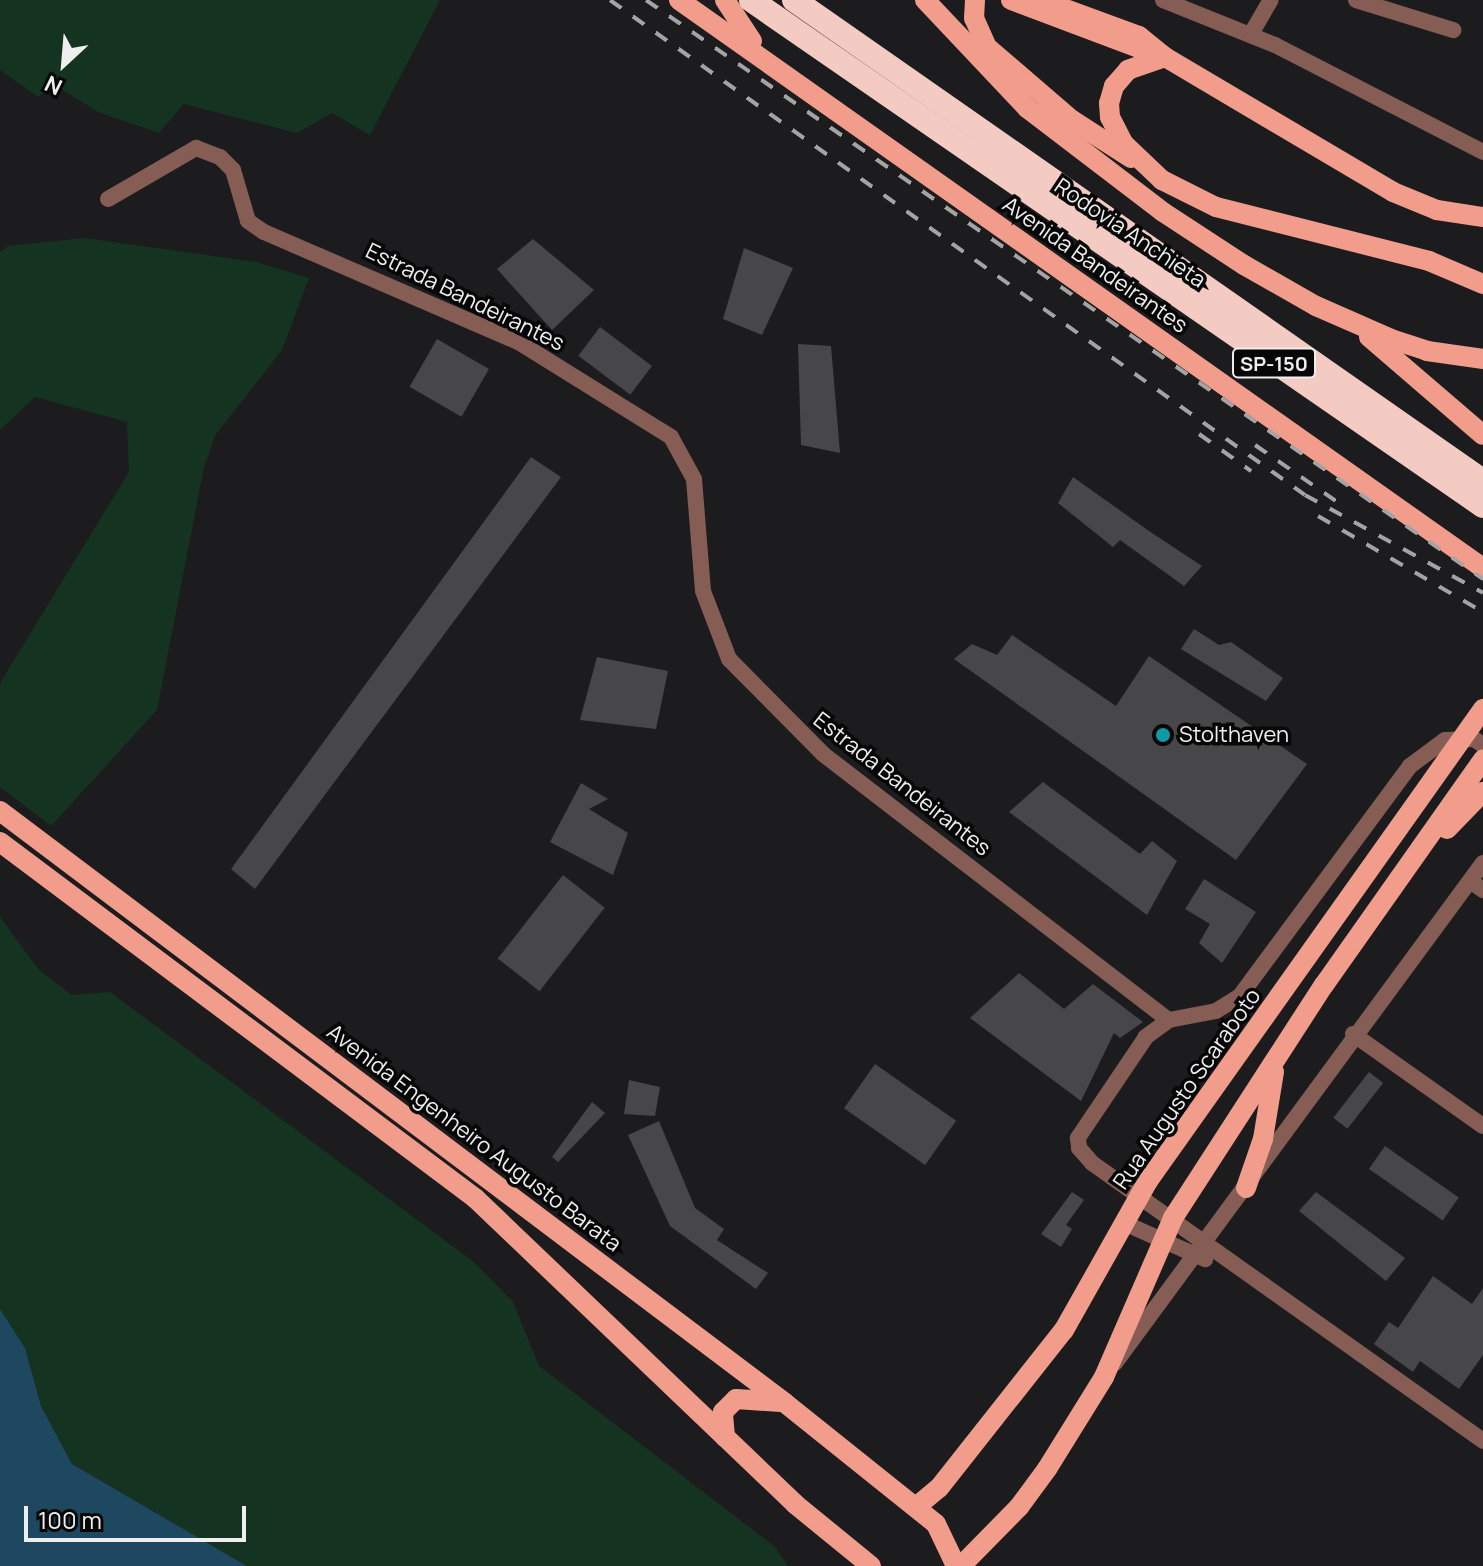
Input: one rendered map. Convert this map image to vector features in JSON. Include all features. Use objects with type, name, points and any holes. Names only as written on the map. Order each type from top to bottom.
[{"type":"highway","name":"Rodovia Anchieta","points":[[748,0],[1483,506]]},
{"type":"highway","name":"Rodovia Anchieta","points":[[794,0],[1483,481]]},
{"type":"main road","name":"Avenida Bandeirantes","points":[[679,0],[1483,568]]},
{"type":"main road","points":[[725,0],[739,27],[776,68]]},
{"type":"main road","points":[[748,0],[776,68]]},
{"type":"main road","points":[[925,0],[1027,108],[1128,187],[1244,265],[1354,324],[1427,351],[1483,359]]},
{"type":"main road","points":[[975,0],[974,18],[987,47],[1072,120],[1138,161],[1162,180],[1216,207],[1429,261],[1483,284]]},
{"type":"main road","points":[[1011,0],[1165,57]]},
{"type":"main road","points":[[1041,0],[1139,36],[1165,57],[1393,192],[1437,210],[1483,217]]},
{"type":"main road","points":[[1138,161],[1116,129],[1109,103],[1114,86],[1128,70],[1165,57]]},
{"type":"main road","points":[[1354,324],[1483,435]]},
{"type":"main road","points":[[1455,748],[1483,693]]},
{"type":"main road","points":[[1455,748],[1483,709]]},
{"type":"main road","name":"Rua Augusto Scaraboto","points":[[916,1507],[939,1488],[1044,1359],[1085,1299],[1138,1196],[1302,970],[1455,748]]},
{"type":"main road","points":[[959,1566],[1019,1507],[1104,1377],[1160,1240],[1173,1218],[1324,985],[1483,760]]},
{"type":"main road","points":[[1406,872],[1483,792]]},
{"type":"main road","name":"Avenida Engenheiro Augusto Barata","points":[[0,811],[785,1403],[916,1507],[946,1537],[959,1566]]},
{"type":"main road","points":[[0,842],[475,1198],[725,1437],[871,1566]]},
{"type":"main road","points":[[1246,1188],[1263,1139],[1268,1093],[1282,1050]]},
{"type":"main road","points":[[725,1437],[723,1412],[736,1399],[785,1403]]},
{"type":"street","points":[[1163,0],[1251,34],[1483,152]]},
{"type":"street","points":[[1251,34],[1271,0]]},
{"type":"street","points":[[1356,0],[1453,30]]},
{"type":"street","name":"Estrada Bandeirantes","points":[[108,199],[196,148],[220,157],[233,170],[248,221],[264,232],[520,343],[671,437],[694,479],[703,591],[729,659],[823,754],[1169,1020]]},
{"type":"street","name":"Rua Augusto Scaraboto","points":[[1138,1196],[1092,1163],[1079,1148],[1084,1123],[1146,1037],[1169,1020],[1216,1011],[1240,996],[1423,754],[1445,740],[1474,739],[1483,745]]},
{"type":"street","points":[[1104,1377],[1198,1257],[1353,1034],[1476,886],[1483,863]]},
{"type":"street","points":[[1353,1034],[1483,1126]]},
{"type":"street","points":[[1138,1196],[1208,1242],[1230,1265],[1483,1441]]},
{"type":"street","points":[[1124,1223],[1198,1257],[1230,1265]]},
{"type":"green space","points":[[0,0],[440,0],[370,135],[332,113],[297,133],[184,104],[159,133],[98,112],[53,84],[38,97],[0,70]]},
{"type":"green space","points":[[84,238],[256,262],[309,278],[282,350],[216,434],[204,467],[157,710],[51,826],[0,787],[0,683],[129,472],[127,422],[35,397],[0,430],[0,252],[8,246]]},
{"type":"green space","points":[[0,917],[39,970],[72,995],[110,992],[474,1262],[513,1302],[539,1366],[774,1546],[788,1566],[247,1566],[72,1464],[41,1406],[25,1348],[0,1309]]},
{"type":"water","points":[[0,1309],[25,1348],[41,1406],[72,1464],[247,1566],[0,1566]]},
{"type":"building","points":[[533,239],[594,290],[552,330],[497,269]]},
{"type":"building","points":[[744,248],[793,268],[762,335],[723,319]]},
{"type":"building","points":[[600,327],[652,366],[630,395],[578,356]]},
{"type":"building","points":[[437,339],[489,369],[461,417],[410,387]]},
{"type":"building","points":[[798,344],[831,346],[840,453],[801,445]]},
{"type":"building","points":[[531,457],[561,477],[255,889],[231,869]]},
{"type":"building","points":[[1073,477],[1202,566],[1184,586],[1120,540],[1113,547],[1058,503]]},
{"type":"building","points":[[1194,629],[1219,645],[1231,642],[1283,678],[1266,701],[1181,649]]},
{"type":"building","name":"Stolthaven","points":[[1012,635],[1116,706],[1149,656],[1307,764],[1236,860],[954,659],[972,644],[997,655]]},
{"type":"building","points":[[597,657],[668,671],[656,729],[580,720]]},
{"type":"building","points":[[1043,782],[1140,854],[1152,841],[1177,861],[1147,915],[1009,812]]},
{"type":"building","points":[[581,783],[608,799],[589,809],[628,833],[613,875],[550,842]]},
{"type":"building","points":[[563,875],[605,908],[540,991],[498,959]]},
{"type":"building","points":[[1204,879],[1256,912],[1222,963],[1199,943],[1210,924],[1185,909]]},
{"type":"building","points":[[1019,973],[1064,1009],[1093,984],[1143,1022],[1120,1038],[1114,1033],[1081,1101],[970,1018]]},
{"type":"building","points":[[875,1064],[956,1121],[925,1165],[844,1108]]},
{"type":"building","points":[[1369,1072],[1383,1083],[1347,1129],[1333,1118]]},
{"type":"building","points":[[629,1080],[660,1087],[655,1116],[624,1114]]},
{"type":"building","points":[[592,1102],[605,1113],[558,1162],[552,1157]]},
{"type":"building","points":[[659,1121],[695,1208],[724,1229],[717,1240],[768,1273],[756,1289],[670,1226],[628,1135]]},
{"type":"building","points":[[1385,1146],[1459,1198],[1443,1221],[1369,1169]]},
{"type":"building","points":[[1072,1192],[1084,1200],[1066,1225],[1072,1229],[1061,1247],[1041,1234]]},
{"type":"building","points":[[1316,1192],[1405,1258],[1386,1281],[1299,1211]]},
{"type":"building","points":[[1433,1276],[1472,1304],[1483,1288],[1483,1355],[1459,1389],[1420,1361],[1413,1372],[1374,1344],[1389,1322],[1398,1328]]},
{"type":"railway","points":[[610,0],[1305,495],[1483,593]]},
{"type":"railway","points":[[646,0],[1483,579]]},
{"type":"railway","points":[[1199,434],[1251,471]]},
{"type":"railway","points":[[1255,445],[1343,506]]},
{"type":"railway","points":[[1318,516],[1483,612]]},
{"type":"place","name":"Stolthaven","points":[[1163,735]]}]
